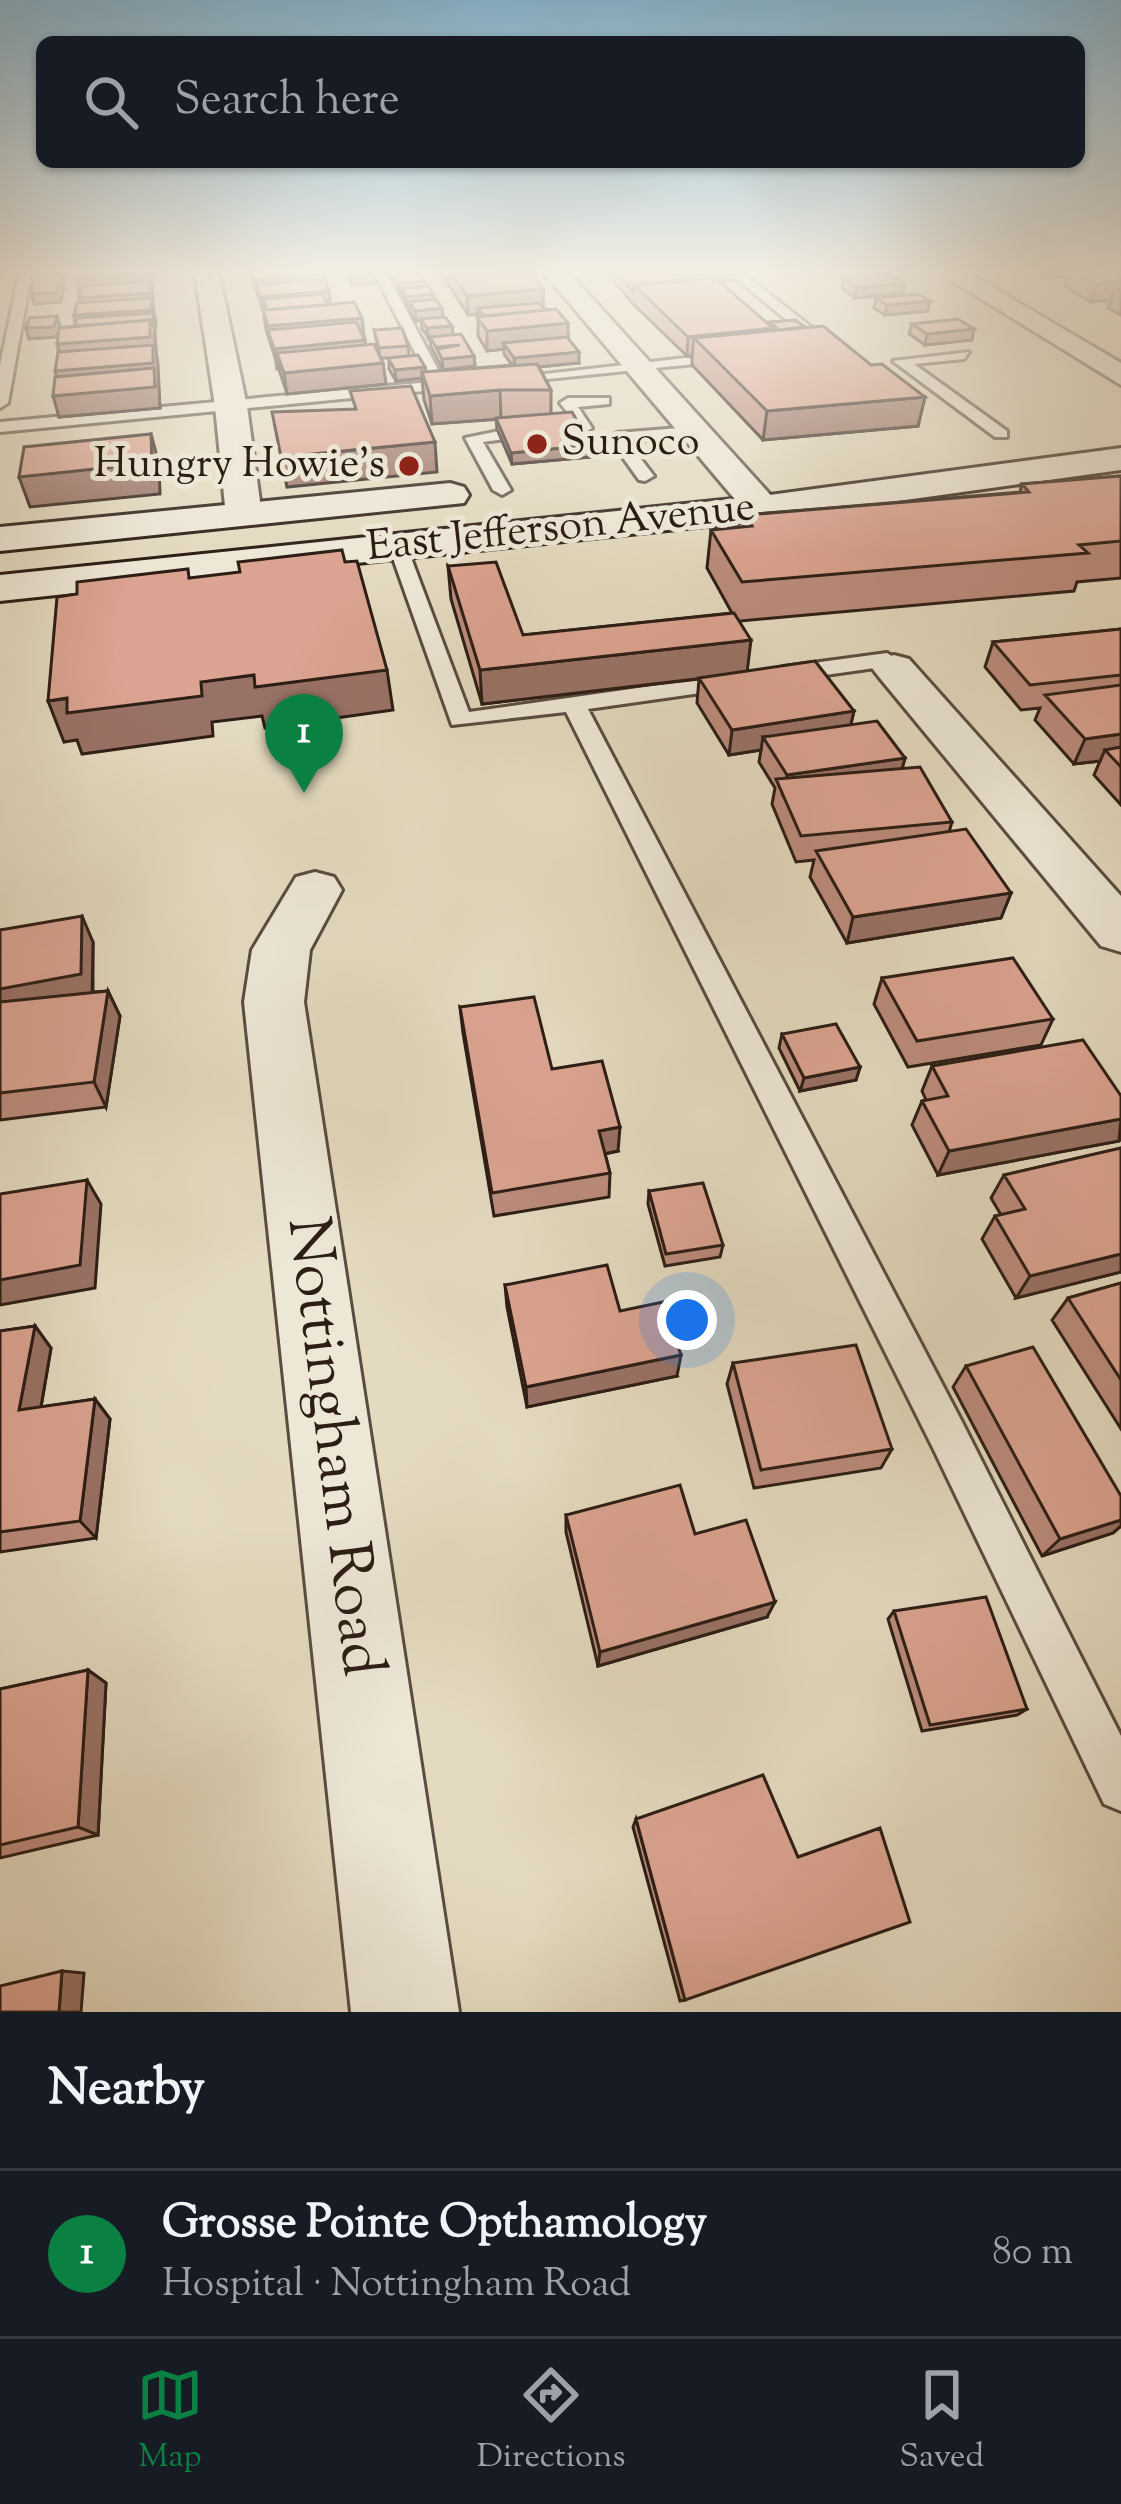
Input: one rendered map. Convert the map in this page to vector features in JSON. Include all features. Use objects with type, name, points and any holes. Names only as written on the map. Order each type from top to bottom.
[{"type":"main road","points":[[936,442],[1041,429]]},
{"type":"main road","name":"East Jefferson Avenue","points":[[0,539],[244,515],[497,458],[550,485]]},
{"type":"main road","name":"East Jefferson Avenue","points":[[0,588],[762,508],[1121,459]]},
{"type":"main road","name":"East Jefferson Avenue","points":[[618,460],[724,469],[782,461]]},
{"type":"street","points":[[225,368],[244,515]]},
{"type":"street","points":[[638,368],[762,508]]},
{"type":"street","points":[[894,668],[1121,932]]},
{"type":"street","name":"Nottingham Road","points":[[315,890],[281,950],[274,1002],[405,2012]]},
{"type":"lane","points":[[0,403],[7,368]]},
{"type":"lane","points":[[430,368],[439,386]]},
{"type":"lane","points":[[0,427],[628,368]]},
{"type":"lane","points":[[910,368],[1001,434]]},
{"type":"lane","points":[[604,400],[568,403],[580,433],[618,460],[692,431]]},
{"type":"lane","points":[[398,547],[460,719],[887,660],[894,668]]},
{"type":"lane","points":[[574,704],[948,1436],[1121,1787]]},
{"type":"building","points":[[154,368],[155,387],[53,396],[55,377]]},
{"type":"building","points":[[282,368],[335,368],[284,373]]},
{"type":"building","points":[[539,368],[551,390],[430,396],[422,372]]},
{"type":"building","points":[[724,368],[887,368],[925,397],[767,411]]},
{"type":"building","points":[[411,386],[435,442],[281,457],[272,412],[356,409],[350,391]]},
{"type":"building","points":[[572,412],[591,445],[511,453],[496,418]]},
{"type":"building","points":[[151,434],[152,463],[19,477],[24,447]]},
{"type":"building","points":[[1121,476],[1121,541],[1079,545],[1088,553],[742,582],[711,530],[752,526],[745,515],[1029,492],[1022,484]]},
{"type":"building","points":[[342,550],[345,562],[357,561],[387,670],[255,687],[254,675],[201,682],[202,696],[67,713],[67,698],[48,701],[57,597],[77,594],[77,582],[188,569],[189,578],[240,572],[238,562]]},
{"type":"building","points":[[496,562],[523,635],[734,613],[751,640],[480,670],[448,566]]},
{"type":"building","points":[[1121,629],[1121,675],[1030,685],[993,642]]},
{"type":"building","points":[[815,661],[854,711],[732,730],[699,678]]},
{"type":"building","points":[[1121,685],[1121,734],[1085,739],[1045,695]]},
{"type":"building","points":[[877,721],[905,758],[787,775],[763,737]]},
{"type":"building","points":[[1121,747],[1121,767],[1105,750]]},
{"type":"building","points":[[920,767],[952,822],[801,836],[776,779]]},
{"type":"building","points":[[966,829],[1011,893],[853,917],[816,851]]},
{"type":"building","points":[[82,916],[81,974],[0,989],[0,930]]},
{"type":"building","points":[[1013,958],[1053,1019],[917,1041],[882,978]]},
{"type":"building","points":[[108,991],[94,1082],[0,1093],[0,1002]]},
{"type":"building","points":[[534,997],[552,1069],[602,1061],[620,1127],[599,1131],[610,1173],[492,1193],[460,1007]]},
{"type":"building","points":[[836,1024],[860,1067],[804,1078],[782,1034]]},
{"type":"building","points":[[1083,1040],[1121,1096],[1121,1119],[949,1151],[922,1101],[948,1096],[932,1066]]},
{"type":"building","points":[[1121,1148],[1121,1254],[1030,1276],[995,1216],[1025,1209],[1004,1175]]},
{"type":"building","points":[[87,1180],[80,1265],[0,1280],[0,1194]]},
{"type":"building","points":[[703,1183],[723,1245],[666,1254],[649,1191]]},
{"type":"building","points":[[607,1265],[620,1311],[663,1302],[681,1355],[526,1387],[505,1285]]},
{"type":"building","points":[[1121,1283],[1121,1380],[1068,1298]]},
{"type":"building","points":[[35,1326],[19,1410],[95,1399],[80,1521],[0,1532],[0,1331]]},
{"type":"building","points":[[856,1345],[892,1449],[761,1470],[733,1363]]},
{"type":"building","points":[[1033,1347],[1121,1496],[1121,1520],[1060,1539],[966,1366]]},
{"type":"building","points":[[680,1485],[695,1534],[746,1520],[775,1602],[600,1652],[566,1515]]},
{"type":"building","points":[[986,1597],[1027,1709],[930,1725],[894,1611]]},
{"type":"building","points":[[88,1670],[78,1827],[0,1845],[0,1689]]},
{"type":"building","points":[[763,1775],[798,1857],[880,1828],[910,1922],[685,2000],[636,1819]]},
{"type":"building","points":[[62,1971],[59,2012],[0,2012],[0,1986]]},
{"type":"place","name":"Sunoco","points":[[537,444]]},
{"type":"place","name":"Hungry Howie's","points":[[409,466]]},
{"type":"place","name":"Grosse Pointe Opthamology","points":[[304,793]]}]
